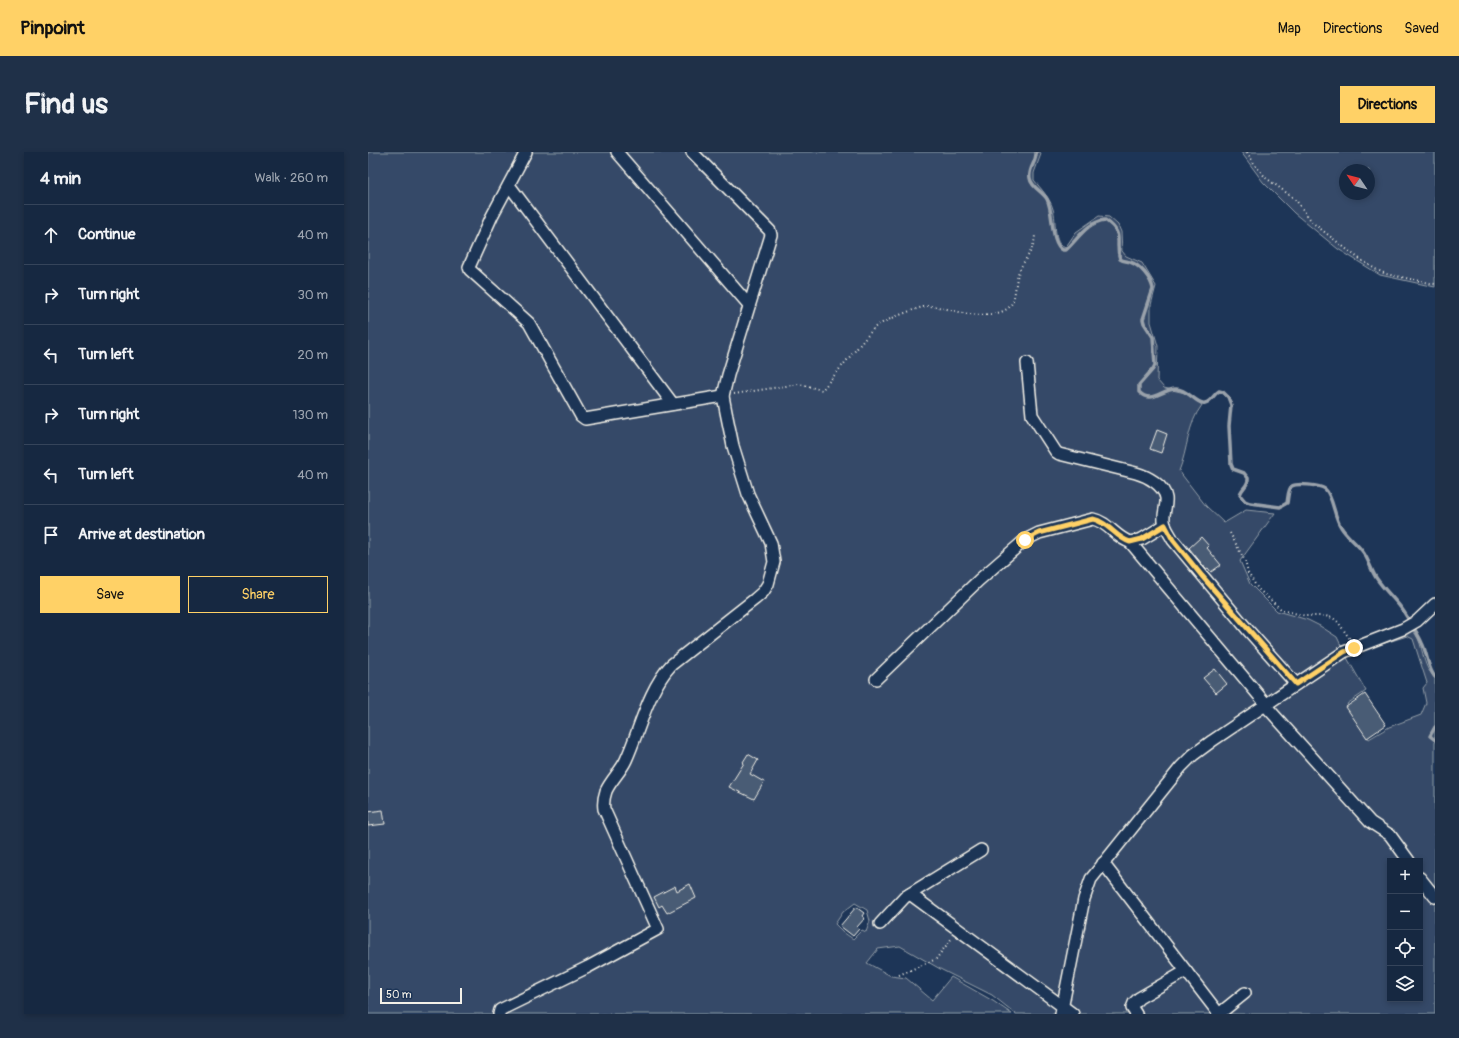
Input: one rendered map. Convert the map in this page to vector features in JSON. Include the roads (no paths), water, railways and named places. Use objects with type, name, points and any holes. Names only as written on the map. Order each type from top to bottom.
[{"type":"street","points":[[526,152],[469,267],[470,270],[529,323],[581,416],[585,419],[723,396]]},
{"type":"street","points":[[617,152],[749,305]]},
{"type":"street","points":[[500,1014],[500,1010],[588,967],[658,929],[604,809],[603,802],[605,793],[625,761],[655,690],[665,672],[671,665],[755,600],[763,592],[768,584],[774,562],[771,543],[748,494],[733,446],[723,396],[728,375],[771,235],[770,231],[692,152]]},
{"type":"street","points":[[509,185],[673,404]]},
{"type":"street","points":[[1027,363],[1032,415],[1056,452],[1141,474],[1153,480],[1164,492],[1166,499],[1163,512],[1165,525],[1173,540],[1202,576],[1296,684]]},
{"type":"street","points":[[876,678],[979,580],[1025,540],[1039,533],[1093,519],[1098,520],[1117,536],[1130,542],[1266,705],[1370,822],[1390,834],[1407,858]]},
{"type":"street","points":[[1130,542],[1142,539],[1165,525]]},
{"type":"street","points":[[1062,1010],[1084,899],[1091,879],[1181,767],[1193,755],[1212,741],[1344,652],[1404,629],[1417,621],[1435,604]]},
{"type":"street","points":[[880,924],[905,897],[981,850]]},
{"type":"street","points":[[1103,863],[1219,1014],[1245,993]]},
{"type":"street","points":[[1423,882],[1435,897]]},
{"type":"street","points":[[910,894],[958,929],[1062,1010],[1073,1014]]},
{"type":"street","points":[[1136,1014],[1132,1008],[1134,1003],[1139,998],[1186,971]]},
{"type":"waterway","points":[[1036,152],[1036,156],[1030,171],[1030,178],[1032,184],[1047,199],[1051,212],[1054,234],[1059,246],[1063,250],[1066,250],[1088,227],[1099,221],[1105,220],[1111,225],[1117,234],[1118,253],[1120,259],[1138,266],[1147,276],[1152,285],[1153,289],[1143,319],[1153,337],[1155,365],[1139,385],[1139,392],[1144,396],[1152,397],[1166,391],[1176,389],[1184,391],[1202,403],[1209,401],[1219,391],[1223,392],[1228,397],[1231,405],[1229,426],[1231,464],[1233,469],[1244,473],[1248,478],[1248,481],[1240,495],[1245,501],[1280,507],[1287,503],[1289,491],[1292,486],[1308,485],[1318,486],[1325,489],[1330,496],[1341,527],[1363,552],[1373,573],[1383,588],[1401,608],[1416,631],[1424,647],[1430,669],[1435,677]]},
{"type":"waterway","points":[[1435,727],[1430,736],[1435,740]]}]
